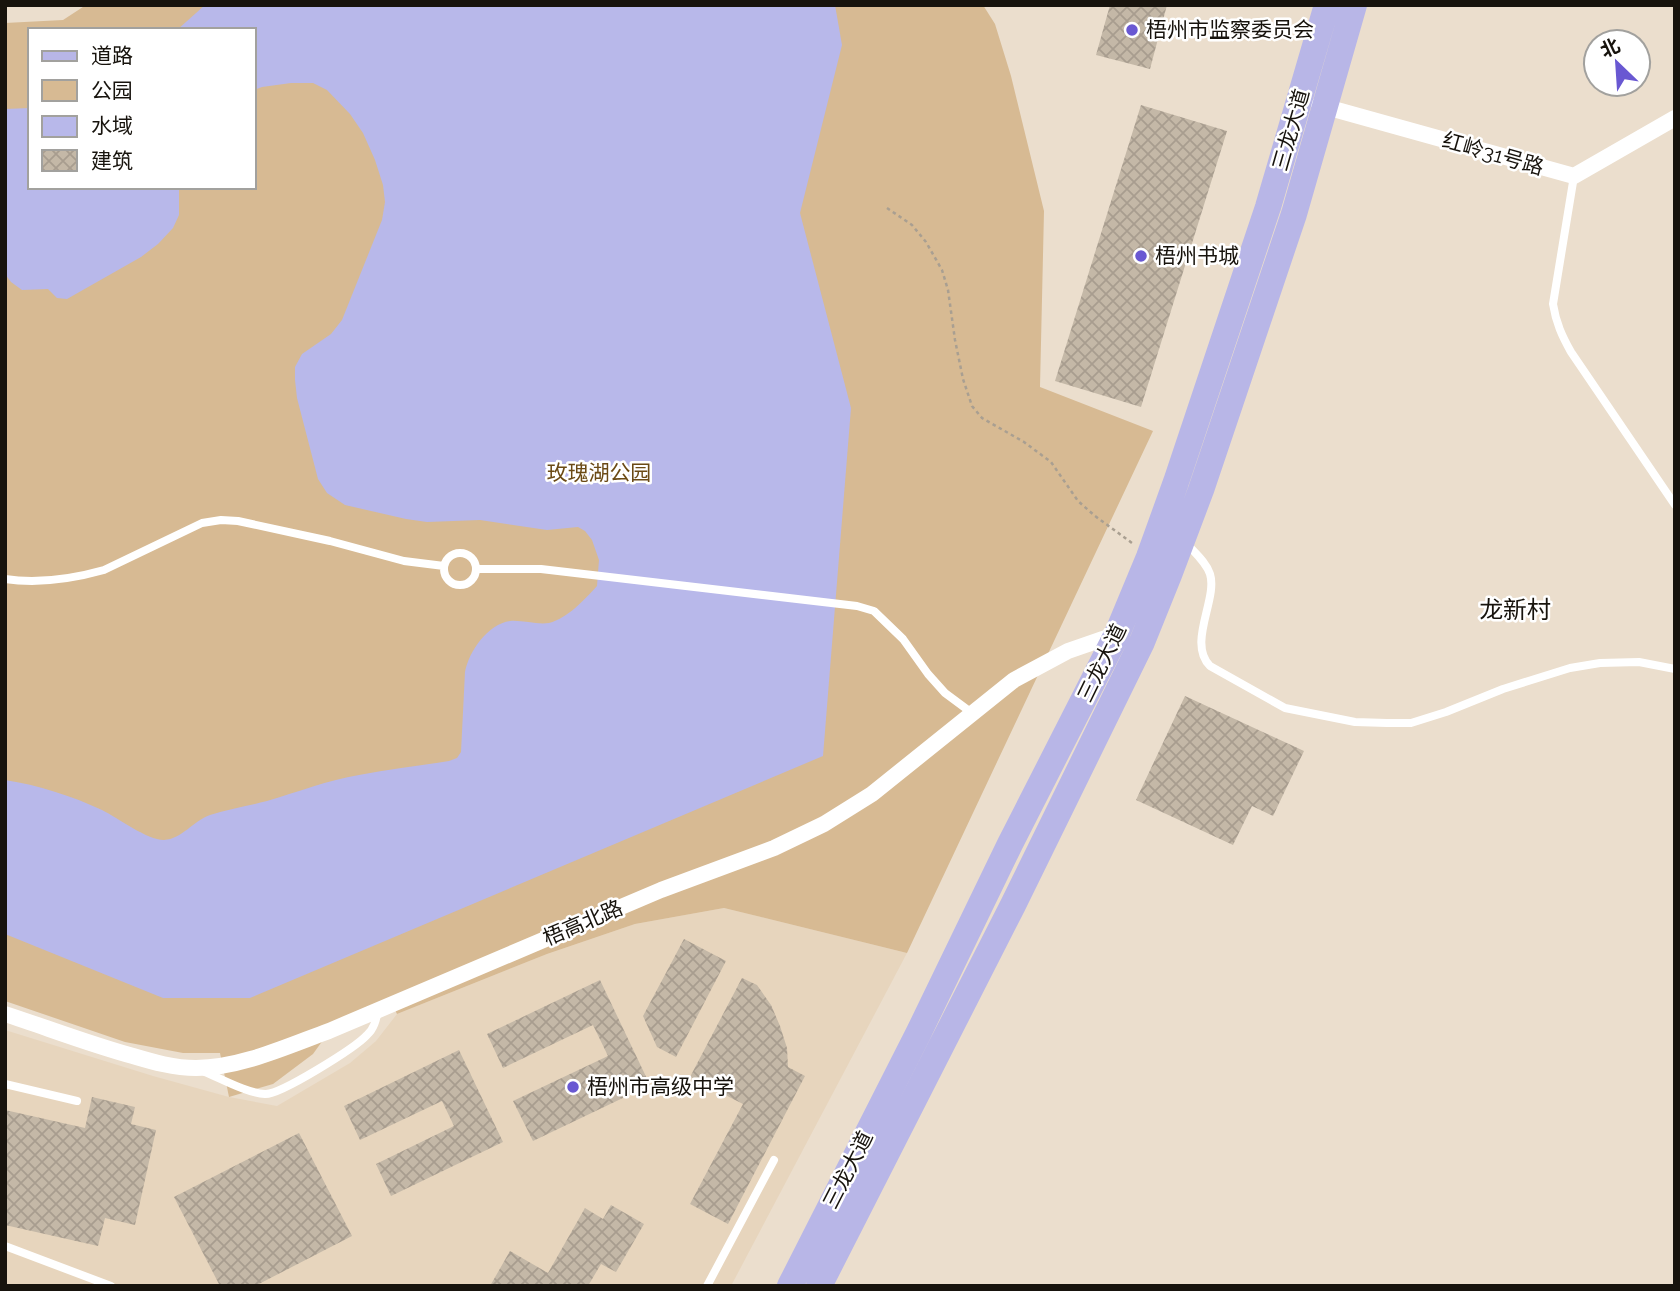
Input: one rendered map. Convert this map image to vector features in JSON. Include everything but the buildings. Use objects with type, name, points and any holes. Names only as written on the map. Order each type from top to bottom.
[{"type":"main road","name":"三龙大道","points":[[790,1286],[918,1034],[1010,844],[1130,638],[1170,576],[1294,214],[1327,5]]},
{"type":"main road","name":"三龙大道","points":[[819,1286],[1013,905],[1130,638],[1149,556],[1268,207],[1354,5]]},
{"type":"street","name":"红岭31号路","points":[[1312,103],[1574,176]]},
{"type":"street","points":[[1574,176],[1675,118]]},
{"type":"street","name":"梧高北路","points":[[5,1014],[98,1047],[162,1064],[195,1068],[222,1065],[258,1056],[329,1031],[661,890],[774,848],[824,824],[872,794],[1014,680],[1068,651],[1130,638]]},
{"type":"lane","points":[[1574,176],[1553,304],[1556,320],[1571,352],[1675,505]]},
{"type":"lane","points":[[5,579],[44,582],[88,575],[202,523],[221,520],[238,521],[330,541],[404,561],[444,566]]},
{"type":"lane","points":[[1182,538],[1211,576],[1202,631],[1203,659],[1210,666],[1285,708],[1355,722],[1411,723],[1570,668],[1600,663],[1639,662],[1675,669]]},
{"type":"lane","points":[[459,553],[469,555],[477,569],[476,575],[469,583],[453,585],[445,577],[444,566],[449,557],[459,553]]},
{"type":"lane","points":[[477,569],[552,570],[857,606],[874,611],[903,639],[945,693],[972,713]]},
{"type":"lane","points":[[195,1068],[256,1093],[269,1095],[295,1083],[353,1047],[368,1035],[376,1023],[379,1010]]},
{"type":"lane","points":[[5,1084],[77,1101]]},
{"type":"lane","points":[[707,1286],[774,1160]]},
{"type":"lane","points":[[5,1246],[111,1286]]},
{"type":"path","points":[[887,208],[912,225],[926,242],[942,270],[948,290],[963,379],[972,406],[982,418],[1024,442],[1051,462],[1078,501],[1149,556]]},
{"type":"shaded area","name":"梧州市高级中学","points":[[724,908],[907,953],[731,1286],[5,1286],[5,1030],[153,1076],[229,1097],[277,1106],[350,1063],[376,1041],[397,1014],[547,954],[635,924]]},
{"type":"green space","name":"玫瑰湖公园","points":[[86,5],[983,5],[995,24],[1011,76],[1044,211],[1040,387],[1153,431],[907,953],[724,908],[635,924],[547,954],[397,1014],[390,999],[336,1022],[313,1054],[273,1084],[229,1097],[220,1053],[183,1053],[125,1042],[5,1001],[5,23],[63,20]]},
{"type":"water","points":[[205,5],[835,5],[842,45],[800,213],[851,408],[823,756],[250,998],[163,998],[5,934],[5,780],[79,800],[141,833],[164,840],[176,837],[210,815],[324,783],[449,761],[457,758],[461,752],[465,672],[475,647],[487,633],[502,623],[549,623],[569,613],[597,586],[599,560],[592,540],[578,527],[547,530],[480,520],[427,522],[345,505],[327,493],[318,479],[297,398],[295,367],[302,354],[331,334],[342,320],[382,220],[385,202],[383,185],[363,133],[350,114],[327,90],[313,83],[291,83],[256,89],[256,28],[179,28]]},
{"type":"water","points":[[28,108],[28,189],[179,189],[179,215],[173,228],[141,257],[67,299],[57,298],[48,289],[22,290],[5,274],[5,109]]},
{"type":"place","name":"梧州市监察委员会","points":[[1132,30]]},
{"type":"place","name":"梧州书城","points":[[1141,256]]},
{"type":"place","name":"梧州市高级中学","points":[[573,1087]]},
{"type":"district","name":"龙新村","points":[[1515,610]]}]
